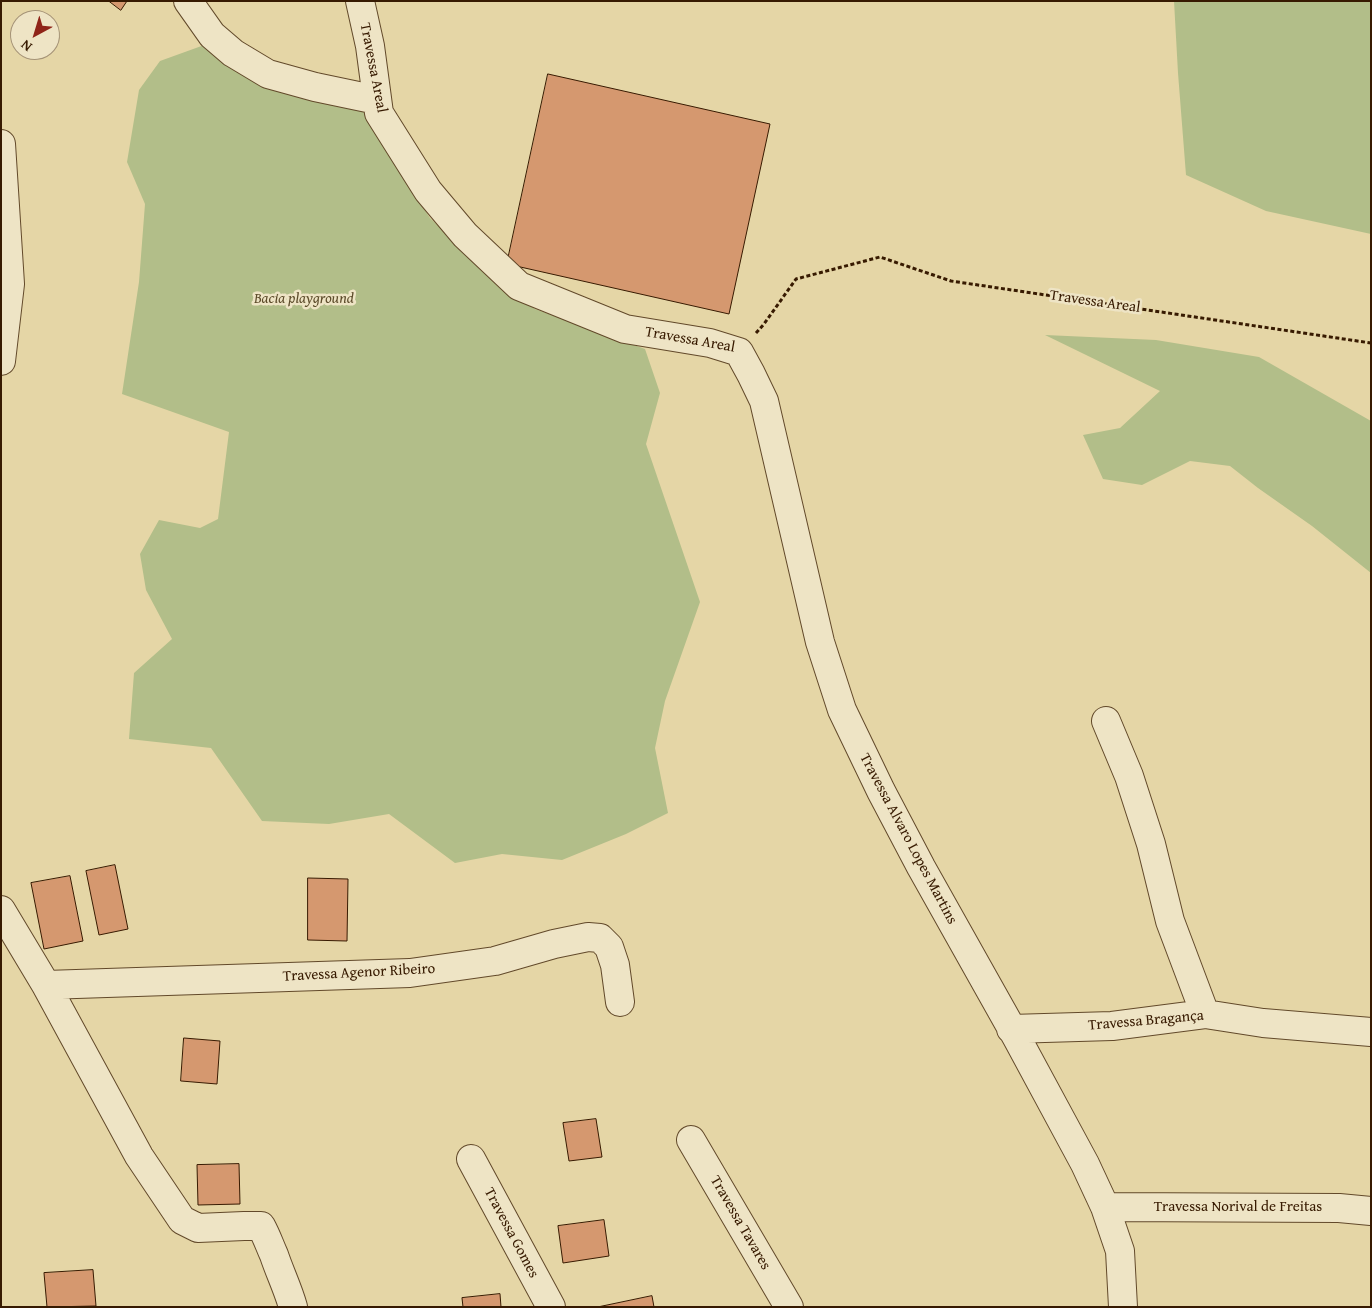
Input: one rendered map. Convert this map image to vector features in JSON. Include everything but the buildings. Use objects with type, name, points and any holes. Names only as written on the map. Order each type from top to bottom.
[{"type":"street","points":[[188,1],[212,35],[233,53],[268,74],[315,87],[377,100]]},
{"type":"street","name":"Travessa Areal","points":[[360,1],[370,46],[379,113],[428,191],[465,235],[519,286],[625,329],[710,343],[739,352]]},
{"type":"street","points":[[1,144],[10,284],[1,361]]},
{"type":"street","name":"Travessa Alvaro Lopes Martins","points":[[739,352],[764,401],[820,642],[842,710],[917,859],[1085,1164],[1105,1206],[1120,1251],[1123,1307]]},
{"type":"street","points":[[1106,721],[1129,776],[1151,844],[1170,921],[1205,1014]]},
{"type":"street","points":[[1,910],[46,985],[139,1156],[182,1220],[198,1228],[261,1226],[269,1239],[273,1255],[293,1307]]},
{"type":"street","name":"Travessa Agenor Ribeiro","points":[[46,985],[410,973],[495,961],[554,944],[588,937],[600,938],[609,947],[615,966],[620,1002]]},
{"type":"street","name":"Travessa Bragança","points":[[1011,1029],[1112,1026],[1205,1014],[1263,1023],[1371,1032]]},
{"type":"street","name":"Travessa Tavares","points":[[691,1140],[789,1307]]},
{"type":"street","name":"Travessa Gomes","points":[[471,1159],[550,1307]]},
{"type":"street","name":"Travessa Norival de Freitas","points":[[1105,1206],[1339,1208],[1371,1211]]},
{"type":"path","name":"Travessa Areal","points":[[739,352],[764,324],[796,279],[880,257],[951,281],[1371,343]]},
{"type":"green space","points":[[1174,1],[1371,1],[1371,234],[1266,211],[1186,175]]},
{"type":"green space","name":"Bacia playground","points":[[207,44],[379,113],[389,155],[430,218],[484,269],[535,309],[645,349],[660,393],[646,444],[700,602],[665,701],[655,748],[668,813],[626,834],[562,860],[502,854],[455,863],[389,814],[329,824],[262,821],[211,748],[129,739],[134,673],[172,639],[146,590],[140,554],[159,520],[200,528],[218,519],[229,432],[122,394],[139,282],[145,204],[127,162],[139,90],[160,61]]},
{"type":"green space","points":[[1045,335],[1156,340],[1259,357],[1371,421],[1371,573],[1312,526],[1230,466],[1190,461],[1142,485],[1103,479],[1083,435],[1120,428],[1160,391]]}]
